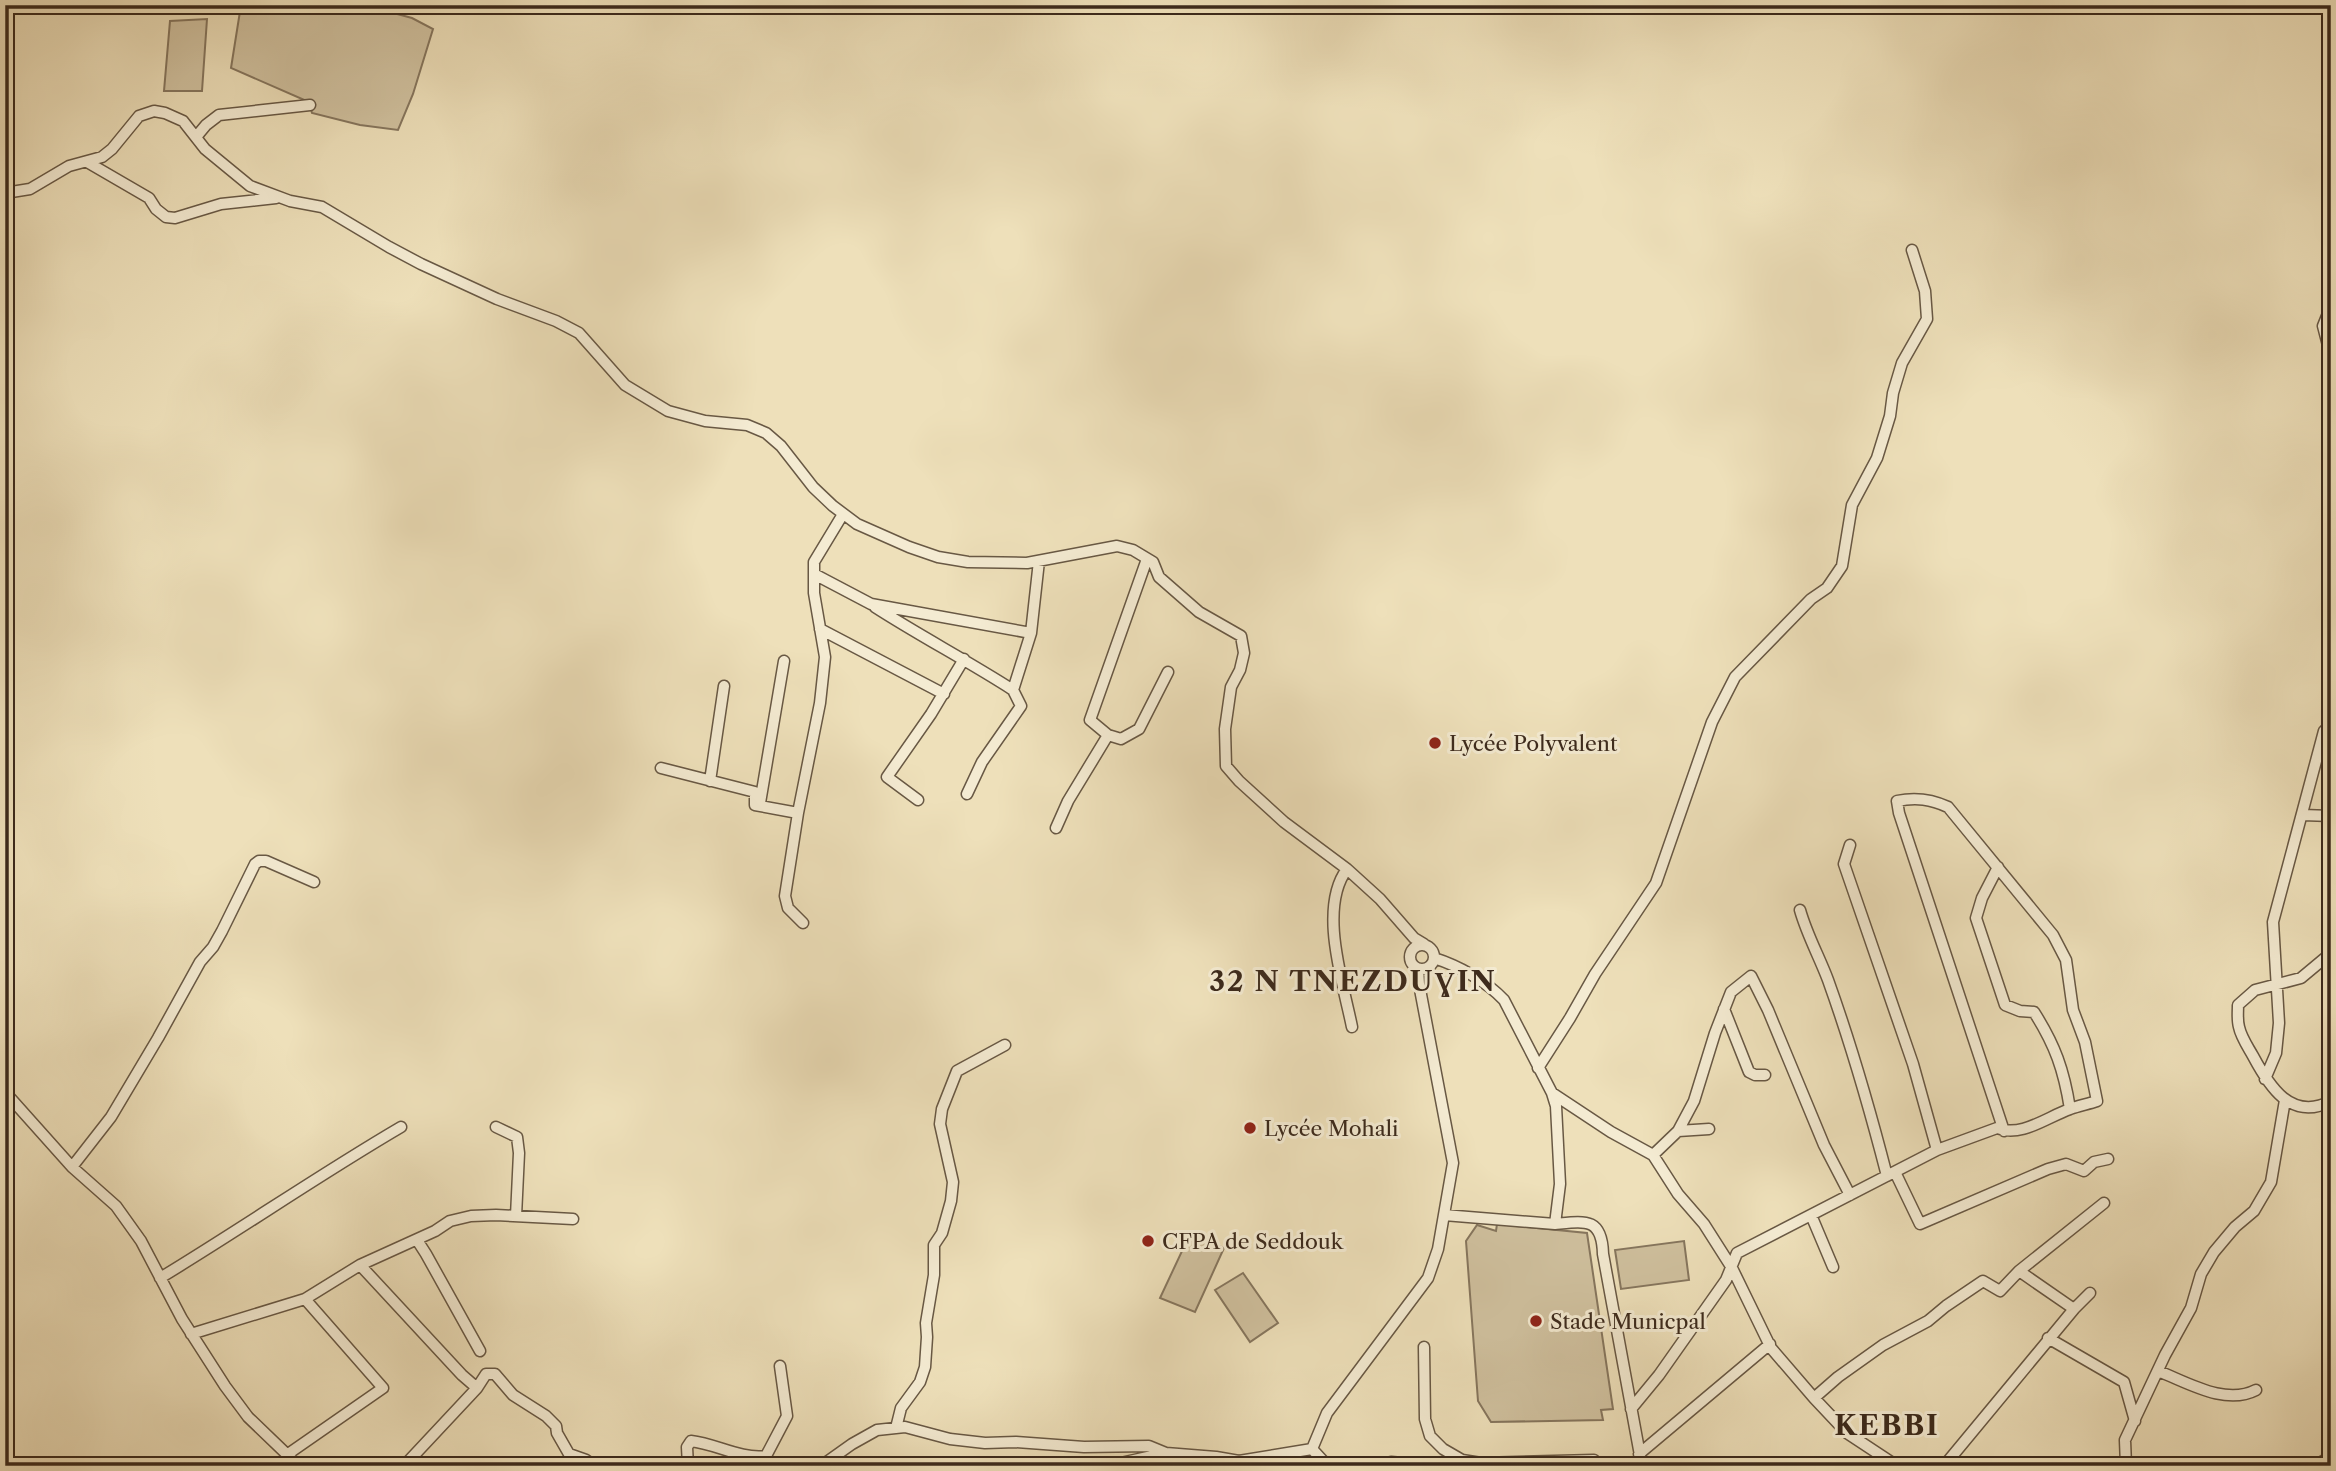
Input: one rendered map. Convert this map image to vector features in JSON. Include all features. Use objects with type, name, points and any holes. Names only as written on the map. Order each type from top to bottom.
[{"type":"street","points":[[196,137],[219,114],[310,105]]},
{"type":"street","points":[[5,193],[30,189],[69,166],[102,156],[112,149],[139,116],[154,111],[183,121],[205,149],[250,186],[280,198],[322,207],[421,264],[579,333],[625,385],[668,411],[705,421],[747,425],[766,433],[813,486],[857,524],[938,557],[996,564],[1039,561],[1117,546],[1133,550],[1153,562],[1159,578],[1199,612],[1241,636],[1244,653],[1240,670],[1231,687],[1226,729],[1226,766],[1284,822],[1347,869],[1380,899],[1410,933],[1432,949],[1434,958],[1430,966],[1418,969]]},
{"type":"street","points":[[87,162],[149,198],[156,209],[166,216],[176,218],[221,204],[280,198]]},
{"type":"street","points":[[1538,1068],[1595,974],[1656,883],[1712,722],[1735,677],[1811,599],[1827,588],[1842,566],[1852,505],[1877,458],[1891,416],[1893,393],[1902,363],[1927,319],[1925,291],[1912,250]]},
{"type":"street","points":[[2331,306],[2323,326],[2331,357]]},
{"type":"street","points":[[803,923],[788,908],[785,896],[820,703],[825,657],[814,593],[814,562],[843,514]]},
{"type":"street","points":[[1147,559],[1090,720],[1108,735],[1121,739],[1139,729],[1168,672]]},
{"type":"street","points":[[1013,690],[1031,633],[1039,561]]},
{"type":"street","points":[[814,574],[871,604],[913,632],[964,659],[1013,690],[1021,706],[982,762],[967,794]]},
{"type":"street","points":[[871,604],[1031,633]]},
{"type":"street","points":[[820,629],[944,694]]},
{"type":"street","points":[[918,800],[887,777],[944,694],[964,659]]},
{"type":"street","points":[[760,806],[785,661]]},
{"type":"street","points":[[710,781],[724,686]]},
{"type":"street","points":[[2265,1079],[2276,1053],[2279,1023],[2273,922],[2324,731],[2331,724]]},
{"type":"street","points":[[1056,828],[1068,801],[1108,735]]},
{"type":"street","points":[[661,768],[755,792],[755,805],[798,813]]},
{"type":"street","points":[[1631,1409],[1659,1375],[1726,1280],[1737,1253],[1937,1150],[1997,1128],[2004,1131],[2029,1128],[2070,1109],[2097,1101],[2085,1042],[2073,1010],[2066,961],[2053,934],[1948,807],[1932,800],[1911,798],[1897,802],[2004,1131]]},
{"type":"street","points":[[2303,815],[2331,816]]},
{"type":"street","points":[[1850,845],[1844,864],[1913,1065],[1937,1150]]},
{"type":"street","points":[[72,1167],[111,1117],[200,962],[213,947],[256,864],[266,861],[314,882]]},
{"type":"street","points":[[1998,867],[1982,898],[1976,918],[2005,1005],[2020,1012],[2034,1012],[2045,1030],[2064,1073],[2070,1109]]},
{"type":"street","points":[[1347,869],[1340,879],[1333,919],[1352,1027]]},
{"type":"street","points":[[1800,910],[1807,934],[1828,979],[1891,1174],[1920,1224],[2048,1169],[2066,1164],[2084,1171],[2094,1162],[2108,1158]]},
{"type":"street","points":[[1312,1449],[1327,1413],[1428,1278],[1438,1249],[1453,1163],[1418,969],[1411,963],[1410,933]]},
{"type":"street","points":[[1411,950],[1424,944]]},
{"type":"street","points":[[2331,953],[2301,978],[2255,990],[2238,1005],[2239,1026],[2265,1079],[2285,1100],[2296,1106],[2322,1106],[2331,1101]]},
{"type":"street","points":[[1434,958],[1460,968],[1498,994],[1509,1007],[1552,1093],[1558,1126],[1560,1184],[1555,1224]]},
{"type":"street","points":[[1653,1155],[1678,1131],[1694,1101],[1731,992],[1751,976],[1768,1010],[1824,1145],[1850,1195]]},
{"type":"street","points":[[1724,1009],[1749,1072],[1765,1075]]},
{"type":"street","points":[[896,1428],[901,1408],[920,1382],[925,1367],[928,1338],[926,1323],[934,1275],[934,1245],[942,1233],[951,1201],[953,1182],[940,1124],[942,1110],[957,1071],[1005,1045]]},
{"type":"street","points":[[5,1092],[72,1167],[116,1206],[141,1241],[191,1335],[248,1417],[299,1466]]},
{"type":"street","points":[[1552,1093],[1611,1132],[1653,1155],[1678,1194],[1704,1224],[1732,1268],[1770,1345],[1847,1433],[1897,1466]]},
{"type":"street","points":[[2126,1466],[2125,1440],[2190,1308],[2201,1274],[2214,1252],[2235,1227],[2254,1211],[2271,1182],[2285,1100]]},
{"type":"street","points":[[160,1278],[258,1218],[329,1169],[401,1127]]},
{"type":"street","points":[[496,1127],[517,1137],[520,1153],[516,1216]]},
{"type":"street","points":[[1678,1131],[1709,1129]]},
{"type":"street","points":[[1814,1398],[1883,1345],[1928,1321],[1983,1281],[2000,1291],[2020,1271],[2104,1203]]},
{"type":"street","points":[[1444,1214],[1555,1224],[1582,1222],[1593,1226],[1603,1237],[1603,1254],[1640,1460]]},
{"type":"street","points":[[1811,1215],[1833,1267]]},
{"type":"street","points":[[191,1335],[305,1299],[360,1265],[416,1240],[450,1221],[483,1216],[573,1219]]},
{"type":"street","points":[[416,1240],[480,1351]]},
{"type":"street","points":[[360,1265],[477,1388]]},
{"type":"street","points":[[2020,1271],[2074,1309]]},
{"type":"street","points":[[1944,1466],[2048,1338],[2090,1293]]},
{"type":"street","points":[[288,1454],[383,1388],[305,1299]]},
{"type":"street","points":[[2048,1338],[2124,1382],[2135,1421]]},
{"type":"street","points":[[1640,1460],[1770,1345]]},
{"type":"street","points":[[1424,1347],[1425,1419],[1430,1436],[1462,1463],[1594,1460]]},
{"type":"street","points":[[688,1466],[687,1447],[691,1441],[711,1443],[751,1458],[766,1456],[787,1416],[780,1366]]},
{"type":"street","points":[[2158,1371],[2220,1395],[2245,1395],[2256,1390]]},
{"type":"street","points":[[404,1466],[477,1388],[486,1374],[495,1374],[513,1395],[547,1416],[556,1426],[569,1454],[594,1466]]},
{"type":"street","points":[[821,1466],[877,1430],[905,1427],[950,1439],[985,1443],[1016,1442],[1084,1447],[1149,1446],[1166,1453],[1231,1463],[1312,1449]]},
{"type":"street","points":[[1312,1449],[1324,1462],[1324,1466]]},
{"type":"street","points":[[1107,1466],[1166,1453]]},
{"type":"street","points":[[2315,1466],[2331,1456]]},
{"type":"street","points":[[1375,1466],[1391,1462],[1438,1466]]},
{"type":"shaded area","points":[[241,5],[364,5],[412,18],[433,29],[413,94],[398,130],[360,125],[312,113],[309,102],[231,68]]},
{"type":"shaded area","points":[[207,19],[202,91],[164,91],[170,21]]},
{"type":"shaded area","name":"Stade Municpal","points":[[1497,1224],[1587,1233],[1613,1409],[1601,1410],[1603,1420],[1491,1422],[1478,1401],[1466,1241],[1477,1225],[1496,1231]]},
{"type":"shaded area","points":[[1190,1234],[1224,1248],[1195,1312],[1160,1298]]},
{"type":"shaded area","points":[[1684,1241],[1689,1280],[1621,1289],[1615,1250]]},
{"type":"shaded area","points":[[1243,1273],[1278,1323],[1250,1342],[1215,1290]]},
{"type":"place","name":"Lycée Polyvalent","points":[[1435,743]]},
{"type":"place","name":"Lycée Mohali","points":[[1250,1128]]},
{"type":"place","name":"CFPA de Seddouk","points":[[1148,1241]]},
{"type":"place","name":"Stade Municpal","points":[[1536,1321]]},
{"type":"district","name":"32 N TNEZDUƔIN","points":[[1353,981]]},
{"type":"district","name":"KEBBI","points":[[1887,1425]]}]
